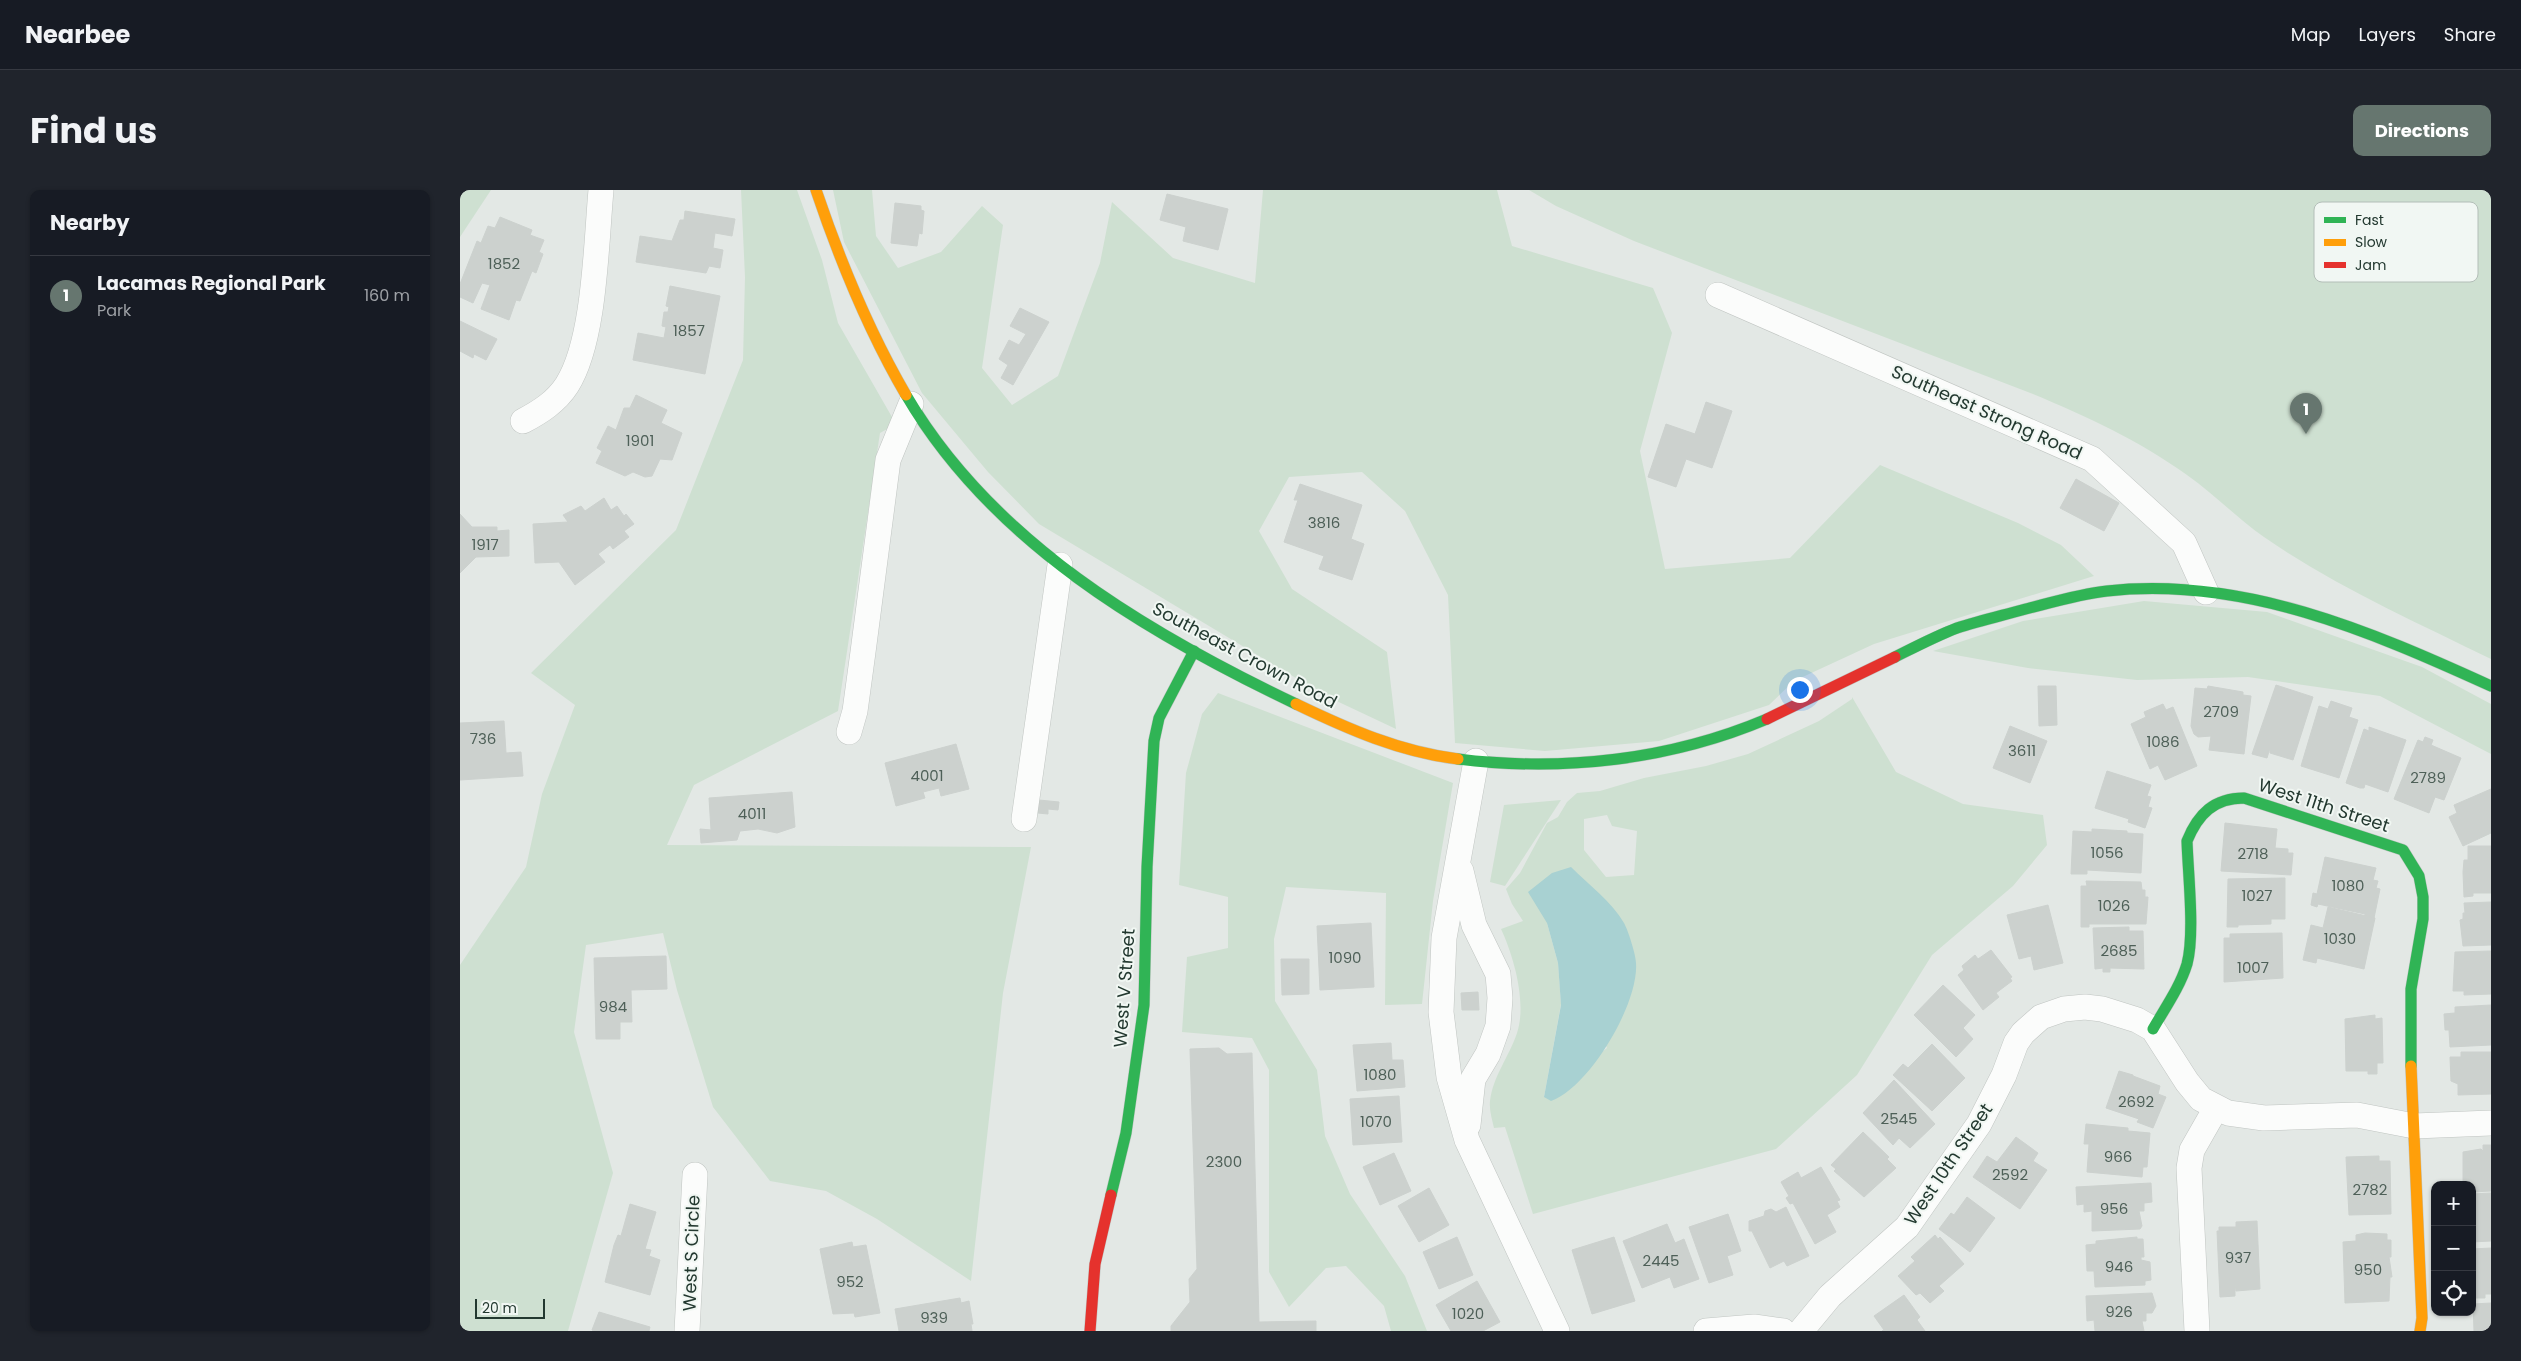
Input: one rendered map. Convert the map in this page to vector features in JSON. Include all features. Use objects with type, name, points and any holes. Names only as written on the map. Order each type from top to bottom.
[{"type":"street","points":[[523,421],[547,408],[567,386],[581,355],[588,320],[601,190]]},
{"type":"street","name":"Southeast Crown Road","points":[[816,190],[846,274],[877,346],[911,404],[952,461],[998,513],[1060,565],[1126,610],[1194,651],[1261,687],[1338,724],[1393,745],[1440,757],[1544,765],[1658,753],[1686,747],[1771,719],[1943,634],[1986,620],[2075,597],[2108,591],[2206,592],[2243,596],[2300,609],[2358,627],[2491,686]]},
{"type":"street","name":"Southeast Strong Road","points":[[1718,295],[2092,459],[2184,543],[2206,592]]},
{"type":"street","points":[[848,732],[855,711],[888,460],[911,404]]},
{"type":"street","points":[[1024,820],[1060,565]]},
{"type":"street","name":"West V Street","points":[[1090,1331],[1095,1264],[1133,1092],[1144,1005],[1147,867],[1154,740],[1159,718],[1194,651]]},
{"type":"street","points":[[1476,761],[1444,938],[1441,1012],[1449,1077],[1467,1140],[1557,1331]]},
{"type":"street","name":"West 11th Street","points":[[2153,1029],[2181,980],[2188,962],[2190,944],[2187,841],[2192,826],[2206,808],[2230,797],[2244,798],[2388,844],[2402,850],[2412,862],[2419,876],[2423,898],[2423,919],[2410,989],[2414,1126]]},
{"type":"street","points":[[1459,861],[1474,925],[1498,974],[1500,998],[1498,1026],[1488,1054],[1473,1079],[1467,1140]]},
{"type":"street","name":"West 10th Street","points":[[1801,1331],[1830,1296],[1907,1227],[1979,1124],[2004,1076],[2016,1043],[2033,1023],[2064,1009],[2085,1007],[2120,1014],[2153,1029]]},
{"type":"street","points":[[2153,1029],[2187,1082],[2201,1098],[2216,1108],[2245,1117],[2357,1115],[2414,1126],[2491,1123]]},
{"type":"street","points":[[2197,1331],[2189,1168],[2192,1150],[2216,1108]]},
{"type":"street","points":[[2414,1126],[2422,1318],[2420,1331]]},
{"type":"street","name":"West S Circle","points":[[688,1331],[695,1175]]},
{"type":"street","points":[[1706,1331],[1754,1327],[1783,1331]]},
{"type":"green space","points":[[460,190],[491,190],[460,237]]},
{"type":"green space","points":[[741,190],[797,190],[822,260],[838,323],[896,424],[880,433],[838,711],[694,785],[667,845],[1031,847],[1003,993],[971,1281],[877,1219],[826,1191],[770,1181],[713,1107],[677,990],[663,933],[586,945],[574,1032],[613,1173],[568,1331],[460,1331],[460,965],[526,867],[542,794],[575,705],[531,673],[676,530],[743,360],[745,277]]},
{"type":"green space","points":[[833,190],[872,190],[876,236],[898,268],[941,252],[982,206],[1003,225],[982,368],[1012,405],[1058,376],[1100,263],[1112,202],[1173,258],[1255,283],[1263,190],[1497,190],[1512,246],[1653,288],[1672,333],[1640,451],[1665,569],[1790,558],[1880,465],[2018,523],[2061,545],[2094,576],[1874,644],[1794,681],[1769,705],[1659,741],[1545,751],[1455,743],[1448,595],[1405,511],[1362,472],[1289,477],[1259,531],[1292,589],[1387,652],[1396,729],[1326,696],[1039,524],[988,472],[922,393],[844,242]]},
{"type":"green space","points":[[1529,190],[2491,190],[2491,659],[2346,587],[2290,555],[2244,522],[2197,482],[2169,462],[2093,421],[2033,394],[1634,241],[1556,206]]},
{"type":"green space","points":[[2144,601],[2267,612],[2422,667],[2491,704],[2491,754],[2380,696],[2248,677],[2137,680],[2028,668],[1933,651],[2023,621]]},
{"type":"green space","points":[[1218,693],[1453,783],[1433,901],[1422,1004],[1385,1005],[1386,893],[1286,887],[1274,939],[1275,1001],[1317,1070],[1325,1136],[1350,1194],[1405,1276],[1427,1331],[1391,1331],[1384,1306],[1346,1266],[1326,1268],[1289,1307],[1269,1272],[1269,1070],[1252,1038],[1182,1032],[1187,957],[1228,948],[1228,897],[1179,885],[1186,773],[1202,714]]},
{"type":"green space","points":[[1852,697],[1896,772],[1963,804],[2043,815],[2047,845],[2013,886],[1932,955],[1857,1075],[1776,1149],[1533,1214],[1505,1127],[1494,1128],[1490,1107],[1494,1083],[1517,1033],[1521,1008],[1518,980],[1501,929],[1523,921],[1512,904],[1506,889],[1520,873],[1547,823],[1558,817],[1567,802],[1577,793],[1600,791],[1644,778],[1706,766],[1748,754],[1819,721],[1852,699]],"holes":[[[1607,815],[1612,826],[1637,831],[1634,875],[1606,877],[1584,850],[1584,819]],[[1547,923],[1607,1048],[1544,1097],[1561,1004],[1558,963]]]},
{"type":"green space","points":[[1561,800],[1505,886],[1490,882],[1504,805]]},
{"type":"water","points":[[1571,867],[1606,901],[1624,923],[1636,959],[1635,980],[1621,1021],[1596,1062],[1566,1093],[1551,1101],[1544,1097],[1561,1005],[1558,963],[1547,923],[1528,892],[1552,873]]},
{"type":"building","points":[[1167,194],[1228,209],[1218,250],[1183,241],[1186,227],[1160,220]]},
{"type":"building","points":[[895,203],[921,206],[921,210],[924,211],[922,234],[919,233],[917,246],[891,243]]},
{"type":"building","points":[[685,211],[735,219],[732,236],[715,233],[713,248],[723,250],[720,268],[709,266],[706,273],[636,262],[640,236],[672,241],[680,220],[684,220]]},
{"type":"building","points":[[500,217],[532,230],[530,235],[544,240],[539,252],[543,254],[536,273],[532,271],[520,301],[516,300],[509,320],[481,309],[490,285],[482,283],[473,303],[460,297],[460,284],[477,241],[481,243],[488,226],[495,228]]},
{"type":"building","points":[[670,286],[720,296],[705,374],[633,360],[638,333],[664,338],[666,327],[662,326],[664,312],[668,312],[669,307],[666,306]]},
{"type":"building","points":[[1020,308],[1049,322],[1013,385],[1001,378],[1008,365],[999,359],[1009,340],[1019,345],[1026,334],[1010,326]]},
{"type":"building","points":[[460,321],[497,339],[486,360],[474,354],[473,358],[460,351]]},
{"type":"building","points":[[636,395],[667,410],[661,423],[682,433],[672,460],[660,459],[652,476],[645,477],[633,472],[625,476],[596,463],[602,451],[597,448],[608,426],[616,430],[624,408],[630,408]]},
{"type":"building","points":[[1706,402],[1732,411],[1712,468],[1686,459],[1676,487],[1648,477],[1666,424],[1695,434]]},
{"type":"building","points":[[2076,479],[2119,503],[2104,531],[2060,508]]},
{"type":"building","points":[[1300,484],[1362,505],[1351,539],[1364,544],[1352,580],[1319,569],[1324,556],[1284,542],[1298,500],[1294,500]]},
{"type":"building","points":[[604,498],[611,510],[617,506],[624,516],[626,514],[634,524],[624,531],[629,537],[613,549],[610,545],[598,554],[605,562],[575,585],[559,562],[535,563],[533,524],[568,522],[563,515],[581,506],[585,511]]},
{"type":"building","points":[[460,514],[472,527],[497,527],[497,531],[509,530],[509,556],[476,557],[460,573]]},
{"type":"building","points":[[2276,685],[2313,697],[2293,760],[2270,753],[2270,748],[2267,758],[2252,754]]},
{"type":"building","points":[[2038,686],[2056,686],[2057,725],[2039,726]]},
{"type":"building","points":[[2208,686],[2243,692],[2243,695],[2251,696],[2244,754],[2209,750],[2211,736],[2198,737],[2194,734],[2191,726],[2195,688],[2207,689]]},
{"type":"building","points":[[2331,701],[2352,708],[2349,717],[2358,720],[2339,778],[2301,766],[2319,706],[2328,709]]},
{"type":"building","points":[[2163,704],[2166,710],[2173,707],[2197,766],[2165,780],[2158,765],[2150,769],[2131,724],[2146,717],[2144,712]]},
{"type":"building","points":[[504,721],[506,753],[521,752],[523,776],[460,780],[460,723]]},
{"type":"building","points":[[2010,726],[2047,741],[2030,783],[1993,768]]},
{"type":"building","points":[[2369,727],[2406,740],[2388,792],[2365,784],[2364,788],[2360,788],[2346,783],[2364,729],[2369,731]]},
{"type":"building","points":[[2425,737],[2433,740],[2431,745],[2461,758],[2444,800],[2435,797],[2429,813],[2394,799],[2418,740],[2423,742]]},
{"type":"building","points":[[956,744],[969,789],[941,796],[939,788],[923,792],[925,798],[896,806],[885,763]]},
{"type":"building","points":[[2107,771],[2151,785],[2147,796],[2151,797],[2148,807],[2152,808],[2145,828],[2128,822],[2129,819],[2095,808]]},
{"type":"building","points":[[2491,789],[2491,833],[2463,846],[2449,817],[2457,813],[2454,805]]},
{"type":"building","points":[[792,792],[795,827],[777,833],[758,829],[740,831],[737,840],[701,843],[700,829],[711,830],[709,798]]},
{"type":"building","points":[[1039,800],[1059,802],[1058,810],[1048,809],[1048,814],[1038,813]]},
{"type":"building","points":[[2225,823],[2277,829],[2275,848],[2288,849],[2288,853],[2293,853],[2291,875],[2221,871]]},
{"type":"building","points":[[2092,829],[2143,834],[2141,873],[2087,870],[2087,874],[2071,874],[2073,831],[2092,832]]},
{"type":"building","points":[[2468,846],[2491,846],[2491,893],[2473,893],[2473,896],[2464,897],[2463,872],[2464,860],[2468,860]]},
{"type":"building","points":[[2325,857],[2376,868],[2373,880],[2378,881],[2376,888],[2380,889],[2374,918],[2365,916],[2365,914],[2318,904],[2317,907],[2311,905],[2313,893],[2317,894]]},
{"type":"building","points":[[2285,878],[2285,919],[2271,919],[2271,924],[2227,927],[2228,879]]},
{"type":"building","points":[[2086,881],[2141,882],[2142,890],[2145,890],[2145,897],[2148,897],[2146,924],[2089,924],[2089,927],[2081,927],[2081,886],[2087,886]]},
{"type":"building","points":[[2491,902],[2491,945],[2463,946],[2460,920],[2463,919],[2463,913],[2465,913],[2464,903]]},
{"type":"building","points":[[2048,905],[2063,963],[2034,970],[2031,956],[2019,959],[2007,915]]},
{"type":"building","points":[[2328,907],[2375,918],[2364,969],[2317,958],[2316,963],[2303,960],[2311,925],[2323,928]]},
{"type":"building","points":[[1371,923],[1374,987],[1320,990],[1317,926]]},
{"type":"building","points":[[2129,927],[2129,931],[2143,931],[2144,969],[2110,968],[2110,972],[2103,972],[2103,968],[2095,969],[2093,928]]},
{"type":"building","points":[[2282,933],[2283,978],[2224,982],[2224,938],[2230,938],[2230,934]]},
{"type":"building","points":[[1991,950],[2012,977],[2010,978],[2012,981],[1996,993],[1999,997],[1983,1010],[1958,975],[1964,970],[1962,966],[1975,955],[1978,959]]},
{"type":"building","points":[[2491,951],[2491,994],[2464,995],[2464,991],[2453,991],[2455,952]]},
{"type":"building","points":[[666,956],[667,989],[631,990],[632,1022],[620,1022],[620,1039],[596,1039],[594,958]]},
{"type":"building","points":[[1281,959],[1309,959],[1309,994],[1282,995]]},
{"type":"building","points":[[1943,985],[1975,1015],[1963,1028],[1973,1039],[1956,1057],[1914,1015]]},
{"type":"building","points":[[1478,992],[1479,1010],[1462,1010],[1461,993]]},
{"type":"building","points":[[2491,1005],[2491,1045],[2450,1047],[2449,1030],[2445,1030],[2444,1014],[2455,1013],[2455,1007]]},
{"type":"building","points":[[2375,1015],[2375,1019],[2382,1018],[2383,1063],[2377,1063],[2377,1074],[2368,1074],[2368,1071],[2346,1071],[2345,1019]]},
{"type":"building","points":[[1391,1043],[1392,1060],[1403,1060],[1405,1087],[1357,1091],[1353,1045]]},
{"type":"building","points":[[1932,1044],[1965,1078],[1932,1111],[1893,1075],[1903,1064],[1908,1068]]},
{"type":"building","points":[[1219,1048],[1227,1054],[1252,1053],[1259,1322],[1316,1321],[1316,1331],[1171,1331],[1171,1326],[1190,1302],[1189,1279],[1197,1269],[1190,1049]]},
{"type":"building","points":[[2461,1052],[2491,1052],[2491,1094],[2458,1095],[2458,1084],[2451,1081],[2450,1057],[2461,1057]]},
{"type":"building","points":[[2119,1071],[2160,1086],[2158,1094],[2166,1097],[2153,1128],[2137,1122],[2139,1119],[2106,1108]]},
{"type":"building","points":[[1894,1080],[1935,1124],[1910,1148],[1899,1138],[1893,1145],[1863,1113]]},
{"type":"building","points":[[1399,1096],[1402,1142],[1353,1145],[1350,1099]]},
{"type":"building","points":[[2086,1124],[2128,1128],[2128,1131],[2150,1133],[2147,1167],[2143,1167],[2142,1177],[2087,1172],[2089,1144],[2084,1144]]},
{"type":"building","points":[[1863,1132],[1889,1157],[1887,1159],[1896,1168],[1864,1197],[1834,1171],[1836,1169],[1831,1165]]},
{"type":"building","points":[[2016,1137],[2038,1153],[2033,1161],[2047,1170],[2020,1209],[1973,1177],[1987,1156],[1997,1162]]},
{"type":"building","points":[[2483,1145],[2491,1145],[2491,1191],[2476,1192],[2476,1181],[2463,1181],[2463,1152],[2481,1149],[2483,1151]]},
{"type":"building","points":[[1394,1153],[1411,1191],[1380,1205],[1363,1167]]},
{"type":"building","points":[[2379,1156],[2379,1161],[2390,1161],[2391,1214],[2349,1215],[2346,1157]]},
{"type":"building","points":[[1821,1167],[1840,1200],[1837,1201],[1840,1207],[1827,1215],[1836,1232],[1815,1244],[1793,1203],[1790,1204],[1786,1198],[1789,1196],[1781,1182],[1798,1172],[1801,1178]]},
{"type":"building","points":[[2151,1183],[2152,1202],[2144,1203],[2144,1211],[2139,1211],[2142,1226],[2140,1229],[2092,1231],[2092,1211],[2084,1212],[2084,1204],[2077,1205],[2076,1187]]},
{"type":"building","points":[[1429,1188],[1449,1225],[1419,1242],[1398,1206]]},
{"type":"building","points":[[2491,1193],[2491,1241],[2476,1242],[2476,1194]]},
{"type":"building","points":[[1967,1197],[1995,1218],[1970,1252],[1939,1229],[1951,1213],[1954,1215]]},
{"type":"building","points":[[630,1204],[656,1212],[645,1249],[651,1250],[649,1256],[660,1260],[650,1295],[605,1282],[614,1245],[618,1235],[621,1236]]},
{"type":"building","points":[[1786,1207],[1809,1256],[1787,1266],[1784,1261],[1770,1268],[1752,1231],[1749,1231],[1749,1221],[1764,1216],[1765,1211],[1771,1209],[1776,1212]]},
{"type":"building","points":[[1728,1214],[1741,1251],[1727,1256],[1733,1275],[1709,1283],[1689,1227]]},
{"type":"building","points":[[2257,1221],[2260,1289],[2236,1291],[2235,1284],[2235,1296],[2220,1297],[2217,1231],[2219,1231],[2219,1227],[2236,1227],[2236,1222]]},
{"type":"building","points":[[1667,1224],[1675,1243],[1684,1239],[1699,1279],[1674,1288],[1670,1277],[1642,1288],[1623,1241]]},
{"type":"building","points":[[2365,1233],[2387,1234],[2387,1240],[2391,1240],[2391,1257],[2389,1257],[2392,1277],[2390,1277],[2389,1301],[2345,1303],[2343,1242],[2356,1241],[2356,1235]]},
{"type":"building","points":[[1935,1235],[1938,1239],[1940,1237],[1964,1264],[1939,1286],[1944,1291],[1930,1303],[1920,1293],[1916,1295],[1898,1276],[1915,1261],[1911,1257]]},
{"type":"building","points":[[1457,1237],[1473,1275],[1439,1289],[1423,1252]]},
{"type":"building","points":[[1614,1237],[1635,1301],[1592,1314],[1572,1250]]},
{"type":"building","points":[[2137,1237],[2137,1239],[2143,1239],[2144,1257],[2141,1257],[2141,1260],[2150,1262],[2151,1280],[2145,1281],[2145,1285],[2095,1287],[2094,1271],[2087,1271],[2086,1245],[2096,1244],[2096,1241]]},
{"type":"building","points":[[852,1242],[853,1247],[866,1245],[880,1313],[855,1317],[854,1313],[833,1314],[820,1249]]},
{"type":"building","points":[[2491,1248],[2491,1294],[2485,1294],[2485,1298],[2476,1298],[2476,1249]]},
{"type":"building","points":[[1477,1281],[1500,1322],[1483,1331],[1451,1331],[1436,1305]]},
{"type":"building","points":[[2152,1293],[2156,1306],[2152,1313],[2146,1313],[2146,1321],[2142,1321],[2144,1331],[2095,1331],[2094,1320],[2087,1321],[2086,1296]]},
{"type":"building","points":[[1904,1295],[1920,1317],[1917,1320],[1925,1331],[1882,1331],[1884,1330],[1874,1316]]},
{"type":"building","points":[[960,1298],[961,1303],[969,1301],[973,1324],[971,1324],[972,1331],[899,1331],[895,1309]]},
{"type":"building","points":[[2491,1303],[2491,1331],[2474,1331],[2473,1316],[2476,1316],[2476,1304]]},
{"type":"building","points":[[599,1312],[650,1327],[649,1331],[594,1331],[592,1330]]},
{"type":"traffic: fast","points":[[906,395],[941,448],[982,495],[1028,539],[1077,578],[1130,614],[1184,646],[1296,704]]},
{"type":"traffic: fast","points":[[1895,657],[1957,628],[2022,610],[2096,592],[2158,589],[2207,592],[2256,600],[2305,612],[2399,646],[2491,686]]},
{"type":"traffic: fast","points":[[1111,1195],[1126,1133],[1144,1005],[1147,867],[1154,741],[1159,718],[1194,651]]},
{"type":"traffic: fast","points":[[1458,759],[1497,763],[1537,764],[1616,759],[1693,744],[1767,719]]},
{"type":"traffic: fast","points":[[2153,1029],[2172,997],[2187,964],[2191,937],[2187,841],[2196,823],[2208,809],[2224,801],[2244,798],[2403,850],[2419,876],[2423,897],[2423,919],[2411,989],[2411,1066]]},
{"type":"traffic: slow","points":[[816,190],[856,295],[879,346],[906,395]]},
{"type":"traffic: slow","points":[[1296,704],[1355,731],[1395,745],[1437,756],[1458,759]]},
{"type":"traffic: slow","points":[[2411,1066],[2422,1318],[2420,1331]]},
{"type":"traffic: jam","points":[[1767,719],[1895,657]]},
{"type":"traffic: jam","points":[[1090,1331],[1095,1264],[1111,1195]]},
{"type":"place","name":"Lacamas Regional Park","points":[[2306,434]]}]
